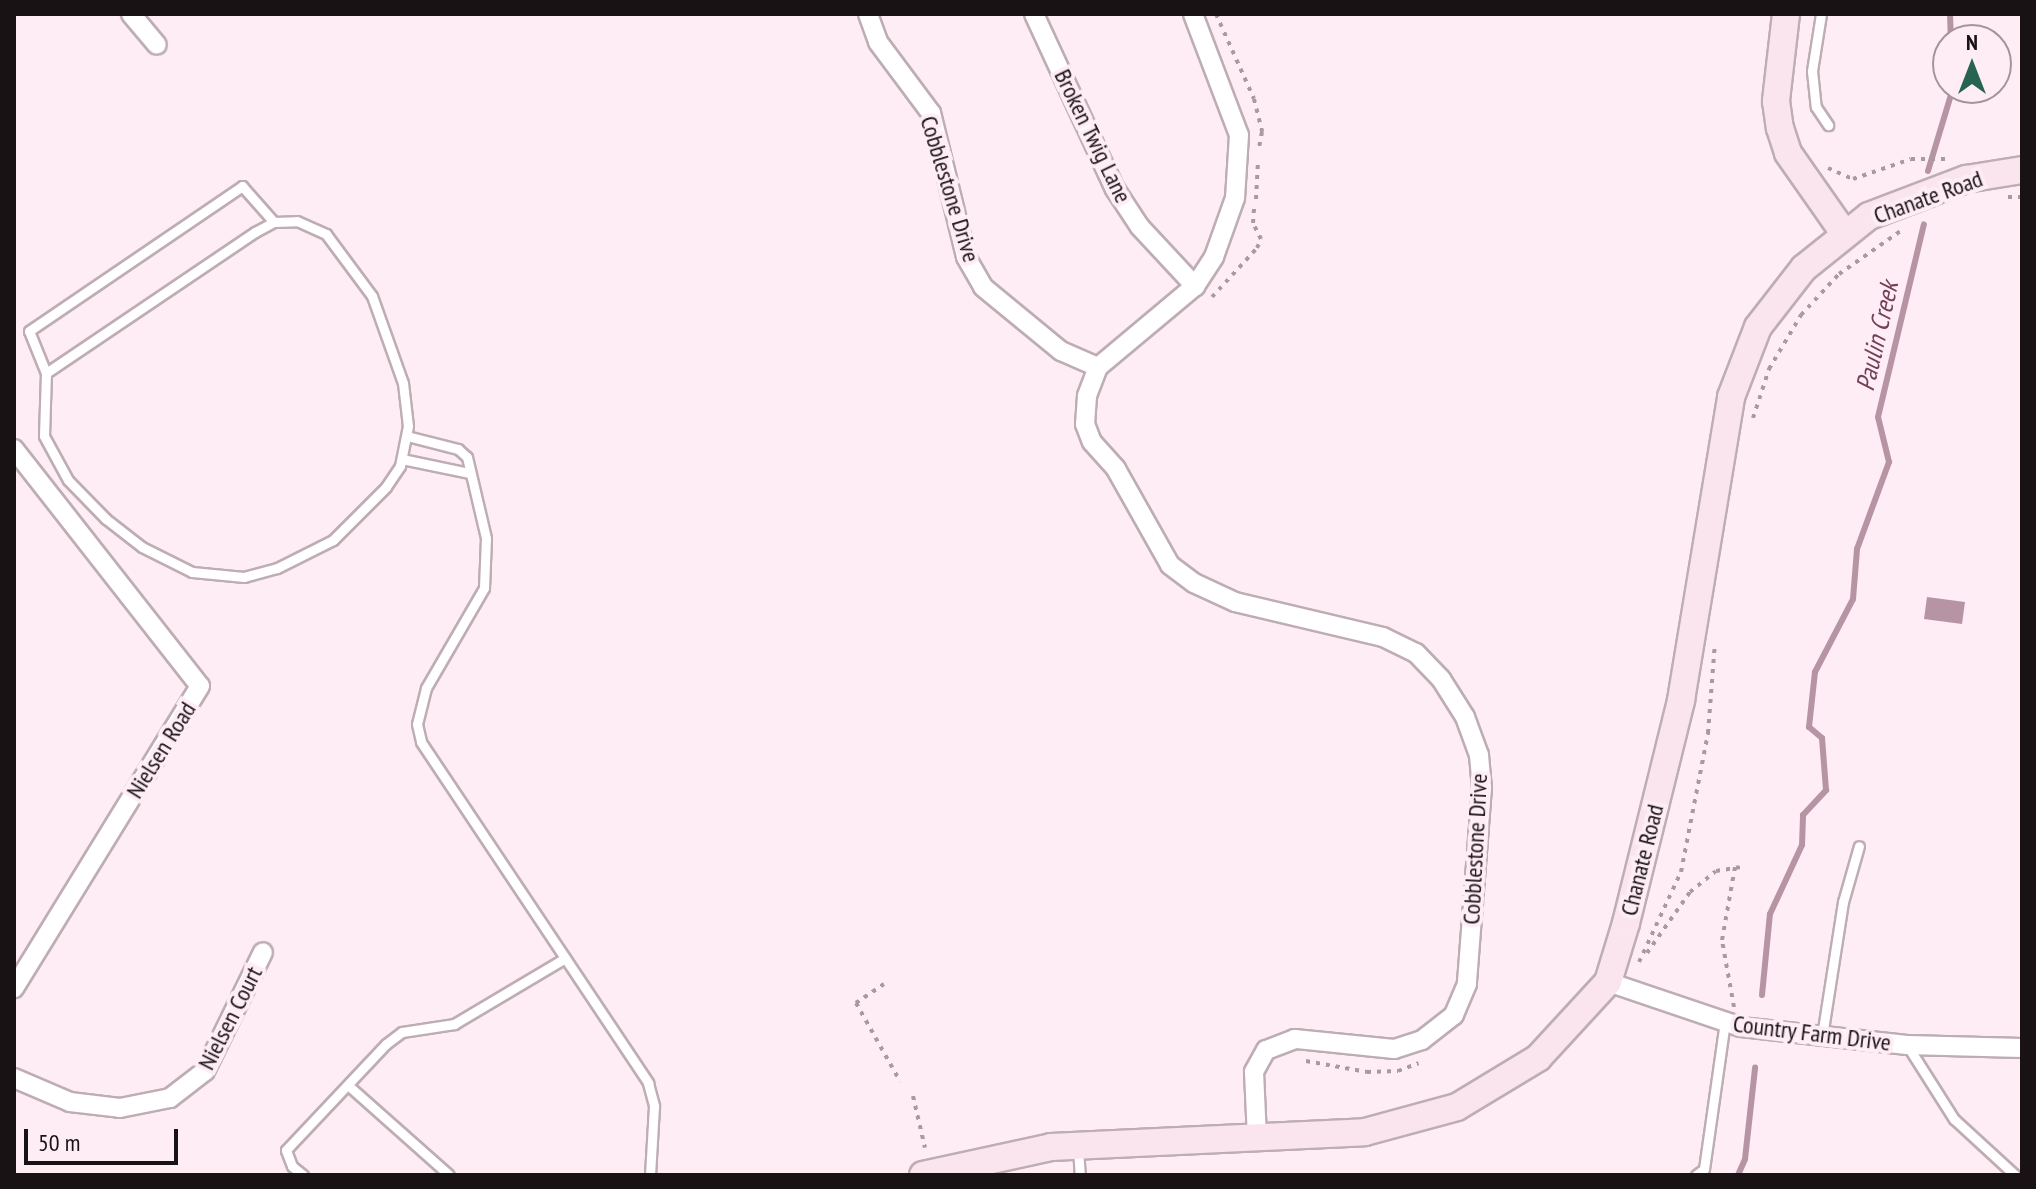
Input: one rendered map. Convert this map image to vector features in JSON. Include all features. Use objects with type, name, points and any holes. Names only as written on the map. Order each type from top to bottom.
[{"type":"street","points":[[131,14],[157,45]]},
{"type":"street","name":"Cobblestone Drive","points":[[868,14],[878,42],[931,113],[966,257],[983,287],[1061,351],[1098,367],[1087,396],[1089,433],[1170,565],[1211,593],[1235,602],[1383,637],[1416,653],[1441,679],[1465,717],[1479,755],[1482,787],[1467,984],[1454,1015],[1422,1040],[1402,1047],[1371,1050],[1295,1039],[1266,1050],[1254,1072],[1257,1139]]},
{"type":"street","name":"Broken Twig Lane","points":[[1034,14],[1115,189],[1140,227],[1195,286]]},
{"type":"street","points":[[1098,367],[1195,286],[1214,257],[1235,198],[1239,135],[1193,14]]},
{"type":"street","points":[[1786,14],[1776,101],[1780,128],[1788,153],[1844,233]]},
{"type":"street","name":"Chanate Road","points":[[923,1175],[1015,1153],[1078,1145],[1365,1132],[1457,1107],[1538,1058],[1608,982],[1681,700],[1721,441],[1743,355],[1774,303],[1844,233],[1882,209],[1942,186],[2022,170]]},
{"type":"street","name":"Nielsen Road","points":[[14,449],[200,686],[14,988]]},
{"type":"street","name":"Nielsen Court","points":[[14,1078],[70,1102],[108,1107],[149,1105],[170,1098],[205,1071],[263,952]]},
{"type":"street","name":"Country Farm Drive","points":[[1608,982],[1730,1016],[1822,1036],[1907,1045],[2022,1048]]},
{"type":"lane","points":[[1821,14],[1812,71],[1816,107],[1828,125]]},
{"type":"lane","points":[[46,373],[274,222],[297,221],[326,234],[372,296],[403,383],[407,436],[402,459],[361,517],[304,555],[244,577],[192,572],[142,547],[68,480],[44,436],[46,373],[29,331],[242,186],[274,222]]},
{"type":"lane","points":[[407,436],[458,449],[467,457],[486,538],[484,588],[426,688],[417,724],[421,742],[648,1083],[654,1106],[650,1175]]},
{"type":"lane","points":[[402,459],[469,473]]},
{"type":"lane","points":[[1822,1036],[1843,902],[1859,846]]},
{"type":"lane","points":[[303,1175],[292,1166],[286,1150],[402,1032],[454,1024],[565,958]]},
{"type":"lane","points":[[1696,1175],[1704,1169],[1730,1016]]},
{"type":"lane","points":[[1907,1045],[1954,1119],[2015,1175]]},
{"type":"lane","points":[[350,1087],[449,1175]]},
{"type":"lane","points":[[1078,1145],[1080,1175]]},
{"type":"path","points":[[1911,159],[1952,159]]},
{"type":"path","points":[[1994,197],[2022,197]]},
{"type":"path","points":[[1751,422],[1769,369],[1801,315],[1839,274],[1914,223]]},
{"type":"path","points":[[1716,632],[1708,733],[1681,872],[1661,924],[1636,968],[1690,892],[1716,871],[1741,867]]},
{"type":"path","points":[[1730,1016],[1722,940],[1735,867]]},
{"type":"path","points":[[884,984],[856,1003],[900,1081]]},
{"type":"path","points":[[913,1096],[925,1148]]},
{"type":"shaded area","points":[[1927,597],[1965,602],[1962,624],[1924,619]]},
{"type":"waterway","name":"Paulin Creek","points":[[1950,14],[1950,24]]},
{"type":"waterway","name":"Paulin Creek","points":[[1928,171],[1948,104]]},
{"type":"waterway","name":"Paulin Creek","points":[[1762,995],[1770,914],[1802,845],[1803,815],[1826,790],[1822,738],[1809,727],[1815,672],[1853,599],[1857,549],[1889,462],[1878,417],[1924,224]]},
{"type":"waterway","name":"Paulin Creek","points":[[1738,1175],[1745,1159],[1755,1068]]}]
